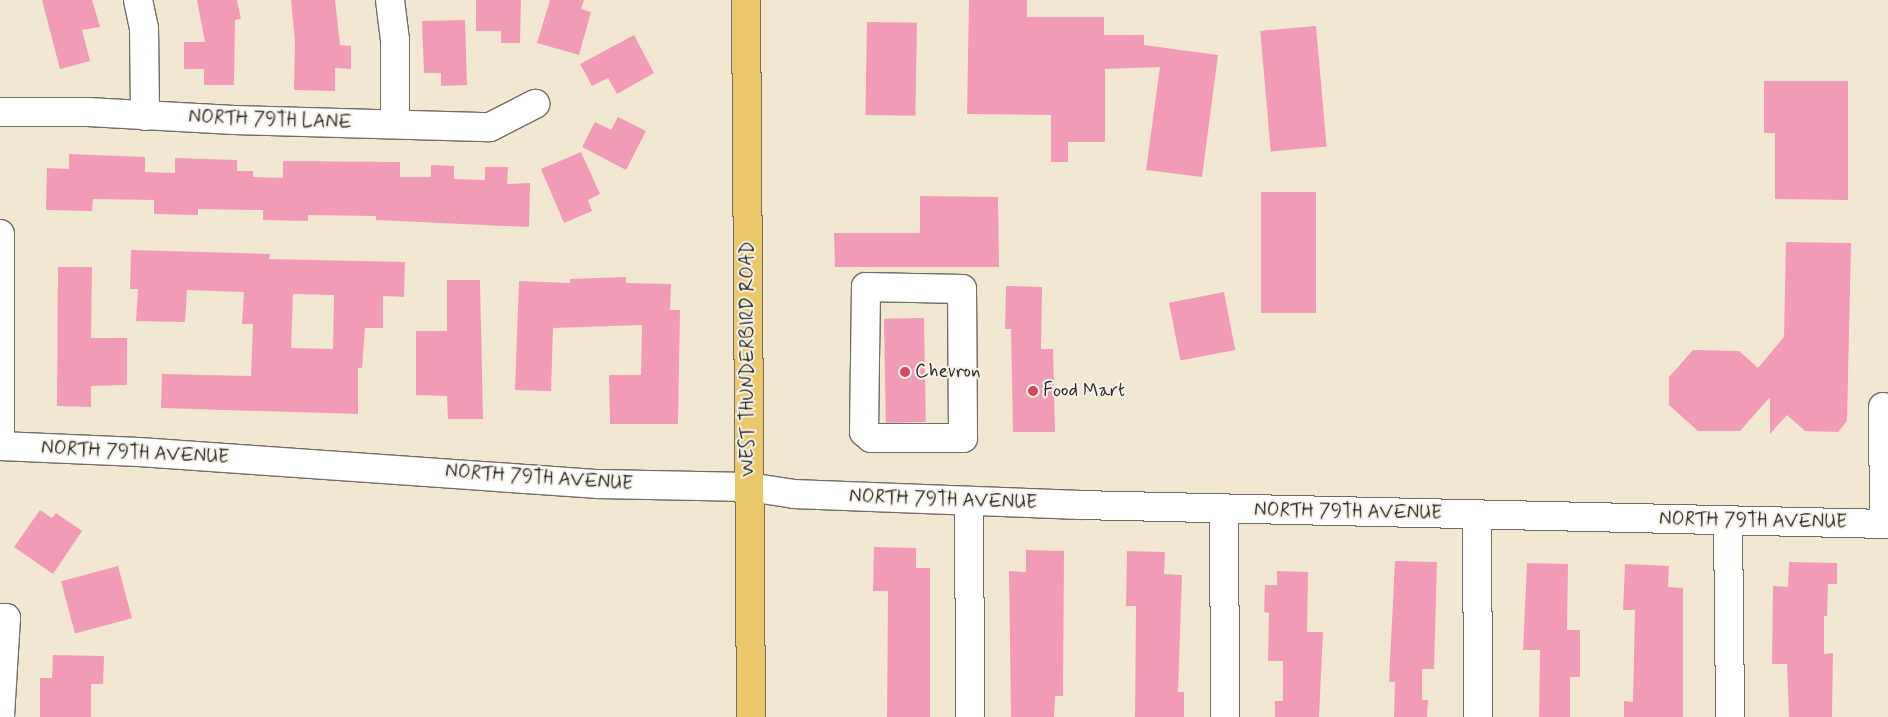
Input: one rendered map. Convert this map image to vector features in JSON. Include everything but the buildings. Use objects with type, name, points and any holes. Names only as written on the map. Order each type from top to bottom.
[{"type":"main road","name":"WEST THUNDERBIRD ROAD","points":[[746,0],[751,717]]},
{"type":"street","points":[[138,0],[144,28],[145,116]]},
{"type":"street","points":[[390,0],[394,40],[395,123]]},
{"type":"street","name":"NORTH 79TH LANE","points":[[0,112],[490,127],[535,104]]},
{"type":"street","points":[[0,234],[0,446]]},
{"type":"street","points":[[866,287],[962,290],[963,438],[867,436],[866,287]]},
{"type":"street","points":[[1884,407],[1886,524]]},
{"type":"street","name":"NORTH 79TH AVENUE","points":[[0,446],[139,452],[599,484],[748,487],[794,494],[1224,509],[1886,524]]},
{"type":"street","points":[[969,500],[970,717]]},
{"type":"street","points":[[1224,509],[1225,717]]},
{"type":"street","points":[[1477,515],[1478,717]]},
{"type":"street","points":[[1728,521],[1730,717]]},
{"type":"street","points":[[0,717],[3,618]]},
{"type":"place","name":"Chevron","points":[[905,372]]},
{"type":"place","name":"Food Mart","points":[[1033,391]]}]
